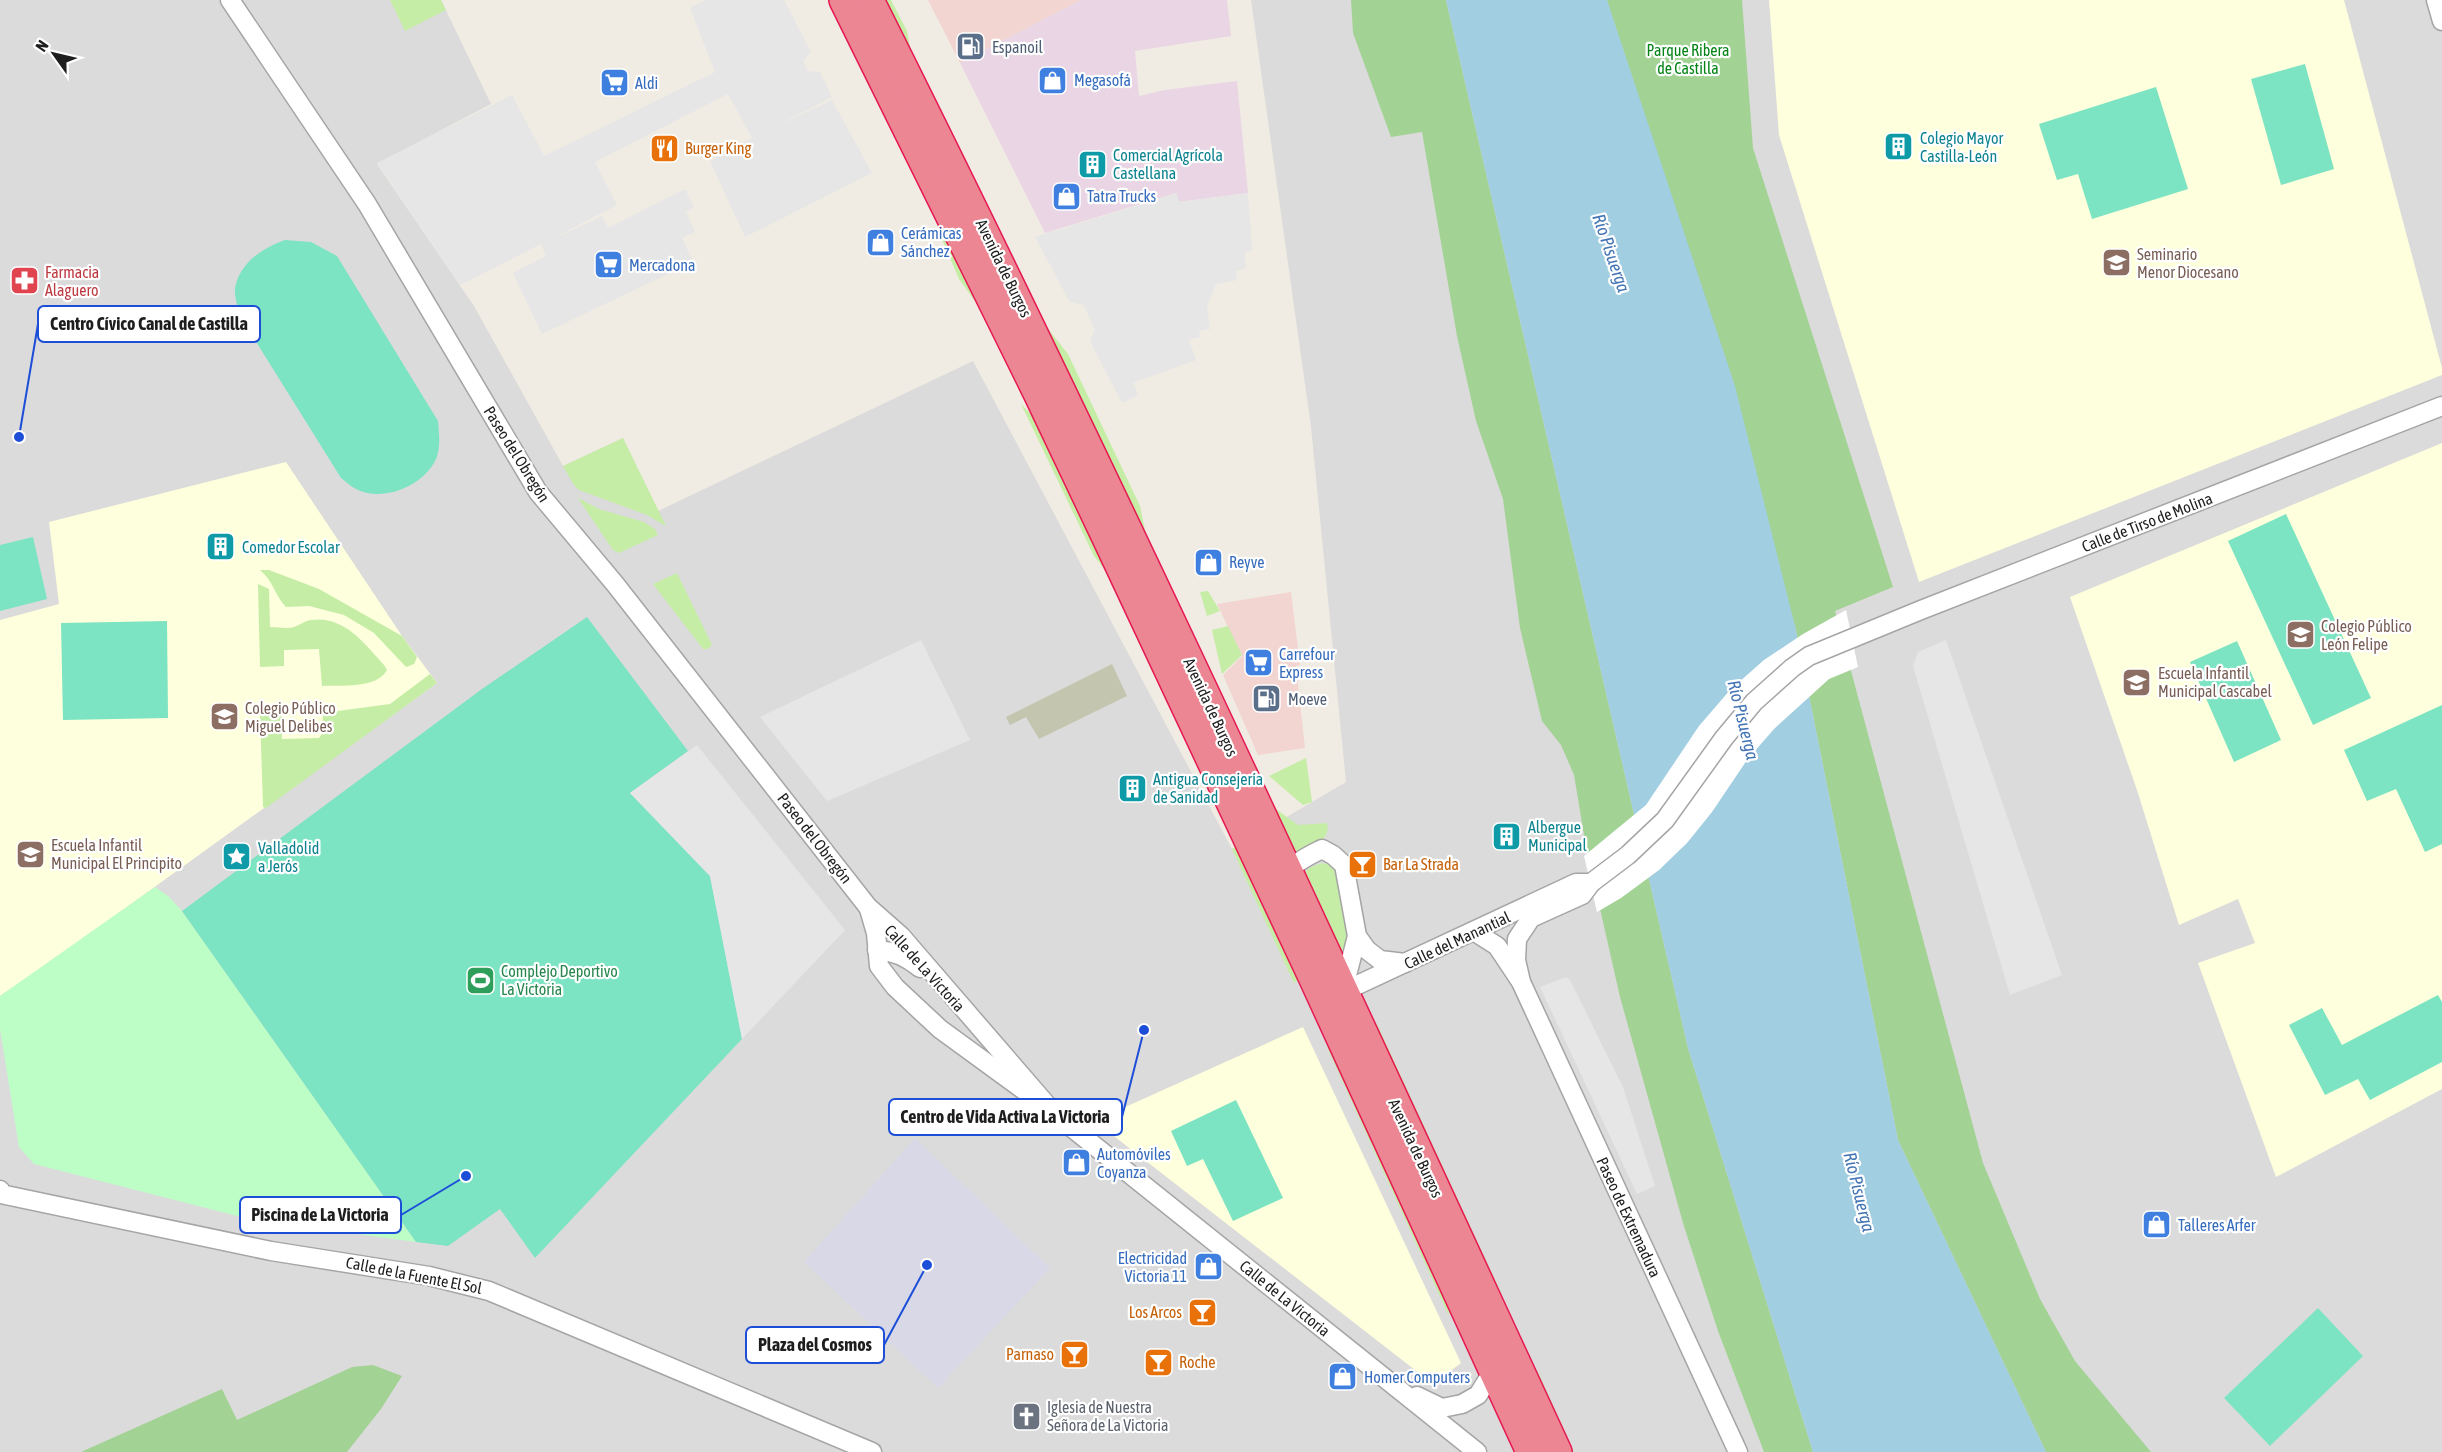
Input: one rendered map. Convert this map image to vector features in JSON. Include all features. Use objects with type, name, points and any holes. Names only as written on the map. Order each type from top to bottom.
[{"type":"highway","name":"Avenida de Burgos","points":[[843,0],[1043,405],[1274,898],[1333,996],[1558,1452]]},
{"type":"highway","name":"Avenida de Burgos","points":[[870,0],[1002,262],[1288,872],[1333,996],[1493,1371],[1530,1452]]},
{"type":"street","name":"Paseo del Obregón","points":[[230,0],[367,204],[538,492],[615,584],[868,907]]},
{"type":"street","points":[[2436,0],[2442,21]]},
{"type":"street","name":"Calle de Tirso de Molina","points":[[1591,883],[1628,855],[1665,820],[1724,738],[1754,702],[1809,656],[1852,637],[2442,406]]},
{"type":"street","points":[[1274,898],[1288,872],[1301,859],[1322,849],[1344,865],[1357,936],[1367,950],[1380,960],[1407,963]]},
{"type":"street","name":"Calle del Manantial","points":[[1333,996],[1475,932],[1576,883],[1591,883]]},
{"type":"street","name":"Paseo de Extremadura","points":[[1521,982],[1516,960],[1517,939],[1531,918],[1582,895],[1591,883]]},
{"type":"street","name":"Calle de La Victoria","points":[[868,907],[874,924],[879,966],[895,987],[940,1029],[1066,1122],[1477,1452]]},
{"type":"street","name":"Calle de La Victoria","points":[[868,907],[901,936],[940,984],[1046,1104],[1066,1122]]},
{"type":"street","name":"Paseo de Extremadura","points":[[1475,932],[1497,946],[1521,982],[1738,1452]]},
{"type":"street","points":[[1333,996],[1357,936]]},
{"type":"street","points":[[877,950],[889,950],[908,958],[940,984]]},
{"type":"street","name":"Calle de la Fuente El Sol","points":[[0,1192],[271,1251],[429,1276],[489,1291],[872,1452]]},
{"type":"street","points":[[1493,1371],[1478,1395],[1526,1413],[1545,1452]]},
{"type":"street","name":"Calle de La Victoria","points":[[1392,1383],[1442,1407],[1462,1404],[1478,1395]]},
{"type":"shaded area","points":[[0,0],[441,0],[491,104],[377,164],[474,306],[563,466],[623,438],[658,511],[973,361],[1232,849],[1346,782],[1311,427],[1251,0],[2442,0],[2442,1452],[0,1452]]},
{"type":"shaded area","points":[[705,0],[784,0],[811,52],[803,61],[808,71],[820,72],[832,97],[775,127],[832,100],[872,173],[745,237],[710,161],[752,138],[728,94],[595,162],[617,205],[548,241],[602,216],[608,228],[685,189],[694,207],[686,212],[695,232],[682,238],[693,262],[542,334],[513,273],[546,256],[541,244],[460,285],[377,163],[512,95],[544,156],[715,72],[690,8]]},
{"type":"shaded area","name":"Espanoil","points":[[928,0],[1081,0],[960,63]]},
{"type":"shaded area","points":[[1081,0],[1227,0],[1231,36],[1135,51],[1139,96],[1165,90],[1237,81],[1248,193],[1178,202],[1176,193],[1045,233],[960,63]]},
{"type":"shaded area","name":"Seminario Menor Diocesano","points":[[1769,0],[2344,0],[2442,375],[1919,582],[1779,135]]},
{"type":"shaded area","points":[[1177,193],[1179,202],[1248,193],[1252,250],[1245,253],[1246,268],[1236,271],[1237,280],[1216,284],[1207,306],[1210,329],[1199,331],[1200,337],[1189,340],[1196,360],[1133,383],[1138,395],[1122,403],[1090,341],[1095,330],[1084,305],[1070,302],[1035,237]]},
{"type":"shaded area","points":[[2442,443],[2442,1089],[2276,1177],[2198,963],[2255,943],[2238,899],[2179,925],[2137,790],[2070,597]]},
{"type":"shaded area","name":"Colegio Público Miguel Delibes","points":[[286,462],[402,636],[437,683],[59,956],[0,996],[0,620],[59,604],[49,522]]},
{"type":"shaded area","name":"Moeve","points":[[1291,592],[1300,665],[1296,666],[1305,748],[1258,755],[1223,675],[1242,656],[1217,604]]},
{"type":"shaded area","points":[[921,640],[970,740],[827,801],[760,717]]},
{"type":"shaded area","points":[[1946,640],[2062,975],[2010,995],[1913,666],[1918,652]]},
{"type":"shaded area","points":[[1112,664],[1127,696],[1039,739],[1026,717],[1010,725],[1006,717]]},
{"type":"shaded area","points":[[697,745],[845,930],[742,1039],[710,876],[630,793]]},
{"type":"shaded area","points":[[1566,977],[1570,980],[1623,1087],[1655,1186],[1637,1194],[1540,987]]},
{"type":"shaded area","points":[[1303,1027],[1461,1363],[1433,1384],[1110,1133],[1103,1117]]},
{"type":"shaded area","points":[[915,1138],[1050,1268],[938,1388],[804,1262]]},
{"type":"green space","points":[[390,0],[441,0],[446,10],[405,31]]},
{"type":"green space","points":[[882,0],[891,0],[907,31],[912,57]]},
{"type":"green space","points":[[1351,0],[1446,0],[1688,1048],[1813,1452],[1764,1452],[1718,1331],[1683,1223],[1620,997],[1586,847],[1574,775],[1561,745],[1542,721],[1520,628],[1503,499],[1476,421],[1457,336],[1422,132],[1391,137],[1353,33]]},
{"type":"green space","name":"Parque Ribera de Castilla","points":[[1607,0],[1742,0],[1753,148],[1893,587],[1835,611],[1983,1163],[2040,1299],[2075,1361],[2151,1452],[2046,1452],[1898,1140],[1795,626]]},
{"type":"green space","points":[[2305,64],[2334,169],[2281,185],[2251,79]]},
{"type":"green space","points":[[2156,87],[2188,189],[2092,219],[2078,174],[2057,180],[2039,124]]},
{"type":"green space","points":[[929,193],[995,329],[959,279],[941,237]]},
{"type":"green space","points":[[285,240],[311,242],[337,256],[438,421],[439,445],[436,459],[430,469],[412,484],[390,493],[366,493],[341,478],[240,316],[235,288],[242,271],[254,257]]},
{"type":"green space","points":[[1041,320],[1068,354],[1140,506],[1149,549]]},
{"type":"green space","points":[[1021,404],[1044,427],[1115,582],[1094,556]]},
{"type":"green space","points":[[623,438],[666,526],[647,515],[579,490],[563,466]]},
{"type":"green space","points":[[578,498],[599,509],[644,522],[655,529],[658,535],[619,553],[613,550]]},
{"type":"green space","points":[[2286,514],[2371,698],[2313,725],[2228,541]]},
{"type":"green space","points":[[33,537],[47,599],[0,611],[0,545]]},
{"type":"green space","points":[[260,570],[269,570],[319,589],[402,636],[417,657],[414,664],[406,667],[374,633],[344,615],[309,606],[286,607]]},
{"type":"green space","points":[[677,573],[712,645],[708,649],[703,649],[653,584]]},
{"type":"green space","points":[[258,584],[269,589],[270,627],[291,628],[311,620],[334,622],[361,640],[387,670],[382,676],[367,683],[322,686],[319,649],[284,650],[284,666],[260,667]]},
{"type":"green space","points":[[1208,591],[1220,611],[1207,616],[1200,592]]},
{"type":"green space","name":"Complejo Deportivo La Victoria","points":[[587,617],[688,751],[630,793],[710,876],[742,1039],[535,1258],[500,1209],[448,1246],[416,1242],[182,911],[482,689]]},
{"type":"green space","points":[[167,621],[168,718],[63,720],[61,623]]},
{"type":"green space","points":[[1228,626],[1242,655],[1222,674],[1212,630]]},
{"type":"green space","points":[[2237,641],[2281,740],[2234,762],[2190,662]]},
{"type":"green space","points":[[430,674],[437,683],[266,808],[263,807],[260,712],[281,712],[282,739],[319,738],[322,734],[323,713],[390,704]]},
{"type":"green space","points":[[2442,705],[2442,844],[2425,852],[2396,789],[2367,801],[2344,750]]},
{"type":"green space","points":[[1306,758],[1312,802],[1303,805],[1269,776]]},
{"type":"green space","points":[[1269,804],[1298,825],[1327,823],[1326,835],[1312,848],[1294,851]]},
{"type":"green space","points":[[1238,845],[1300,979],[1294,983],[1232,849]]},
{"type":"green space","points":[[1322,863],[1330,865],[1337,872],[1349,942],[1340,954],[1300,876],[1311,867]]},
{"type":"green space","points":[[155,887],[168,896],[182,911],[416,1242],[249,1219],[34,1164],[19,1147],[0,1029],[0,996]]},
{"type":"green space","points":[[2438,995],[2442,1002],[2442,1062],[2370,1100],[2358,1079],[2325,1095],[2289,1025],[2322,1008],[2342,1045]]},
{"type":"green space","points":[[1377,1024],[1502,1295],[1496,1298],[1372,1026]]},
{"type":"green space","points":[[1332,1045],[1454,1311],[1448,1314],[1327,1047]]},
{"type":"green space","points":[[1236,1100],[1283,1198],[1233,1221],[1203,1159],[1187,1166],[1171,1131]]},
{"type":"green space","points":[[2318,1308],[2363,1356],[2270,1446],[2224,1398]]},
{"type":"green space","points":[[373,1365],[402,1376],[381,1409],[347,1452],[81,1452],[222,1389],[237,1420],[352,1367]]},
{"type":"green space","points":[[1538,1372],[1574,1452],[1568,1452],[1533,1375]]},
{"type":"water","name":"Río Pisuerga","points":[[1446,0],[1607,0],[1735,386],[1795,626],[1898,1140],[2046,1452],[1813,1452],[1688,1048]]},
{"type":"pier","points":[[1846,610],[1858,667],[1829,679],[1774,729],[1747,760],[1712,812],[1687,843],[1659,870],[1621,898],[1597,912],[1584,856],[1646,805],[1699,726],[1730,690],[1764,660],[1803,634]]},
{"type":"place","name":"Espanoil","points":[[971,47]]},
{"type":"place","name":"Megasofá","points":[[1053,80]]},
{"type":"place","name":"Aldi","points":[[614,83]]},
{"type":"place","name":"Colegio Mayor Castilla-León","points":[[1899,147]]},
{"type":"place","name":"Burger King","points":[[664,148]]},
{"type":"place","name":"Comercial Agrícola Castellana","points":[[1092,164]]},
{"type":"place","name":"Tatra Trucks","points":[[1066,196]]},
{"type":"place","name":"Cerámicas Sánchez","points":[[880,242]]},
{"type":"place","name":"Seminario Menor Diocesano","points":[[2116,263]]},
{"type":"place","name":"Mercadona","points":[[608,265]]},
{"type":"place","name":"Farmacia Alaguero","points":[[24,281]]},
{"type":"place","name":"Centro Cívico Canal de Castilla","points":[[19,437]]},
{"type":"place","name":"Comedor Escolar","points":[[221,547]]},
{"type":"place","name":"Reyve","points":[[1208,562]]},
{"type":"place","name":"Colegio Público León Felipe","points":[[2300,635]]},
{"type":"place","name":"Carrefour Express","points":[[1258,663]]},
{"type":"place","name":"Escuela Infantil Municipal Cascabel","points":[[2137,682]]},
{"type":"place","name":"Moeve","points":[[1267,699]]},
{"type":"place","name":"Colegio Público Miguel Delibes","points":[[224,717]]},
{"type":"place","name":"Antigua Consejería de Sanidad","points":[[1132,788]]},
{"type":"place","name":"Albergue Municipal","points":[[1507,836]]},
{"type":"place","name":"Escuela Infantil Municipal El Principito","points":[[30,854]]},
{"type":"place","name":"Valladolid a Jerós","points":[[237,857]]},
{"type":"place","name":"Bar La Strada","points":[[1362,864]]},
{"type":"place","name":"Complejo Deportivo La Victoria","points":[[480,980]]},
{"type":"place","name":"Centro de Vida Activa La Victoria","points":[[1144,1030]]},
{"type":"place","name":"Automóviles Coyanza","points":[[1076,1163]]},
{"type":"place","name":"Piscina de La Victoria","points":[[466,1176]]},
{"type":"place","name":"Talleres Arfer","points":[[2157,1225]]},
{"type":"place","name":"Plaza del Cosmos","points":[[927,1265]]},
{"type":"place","name":"Electricidad Victoria 11","points":[[1208,1267]]},
{"type":"place","name":"Los Arcos","points":[[1203,1312]]},
{"type":"place","name":"Parnaso","points":[[1075,1354]]},
{"type":"place","name":"Roche","points":[[1158,1362]]},
{"type":"place","name":"Homer Computers","points":[[1343,1377]]},
{"type":"place","name":"Iglesia de Nuestra Señora de La Victoria","points":[[1026,1416]]}]
